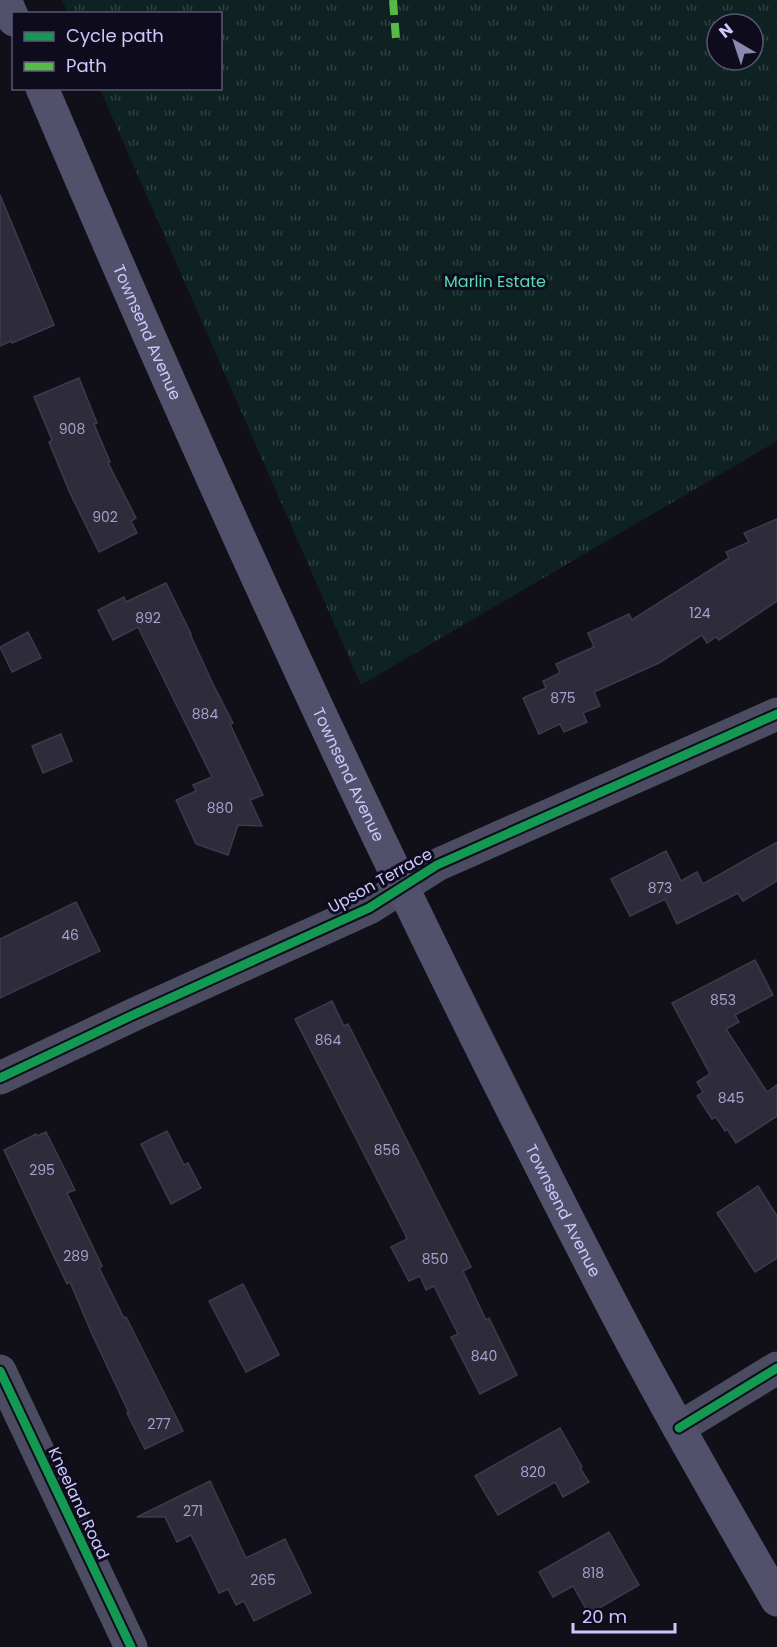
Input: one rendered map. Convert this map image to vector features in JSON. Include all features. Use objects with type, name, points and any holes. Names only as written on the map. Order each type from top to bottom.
[{"type":"main road","points":[[5,0],[12,16]]},
{"type":"main road","name":"Townsend Avenue","points":[[43,90],[175,398],[247,558],[402,887],[634,1348],[777,1600]]},
{"type":"street","name":"Upson Terrace","points":[[0,1078],[369,908],[437,865],[777,714]]},
{"type":"street","points":[[679,1428],[777,1368]]},
{"type":"street","name":"Kneeland Road","points":[[0,1371],[131,1647]]},
{"type":"green space","name":"Marlin Estate","points":[[62,0],[777,0],[777,441],[361,685],[100,90],[222,90],[222,12],[68,12]]},
{"type":"building","points":[[0,195],[54,325],[0,346]]},
{"type":"building","points":[[79,378],[97,423],[94,424],[110,462],[108,463],[136,518],[131,521],[137,533],[99,552],[70,493],[34,397]]},
{"type":"building","points":[[777,519],[777,601],[719,640],[716,637],[707,643],[702,635],[659,663],[594,692],[600,706],[583,713],[587,722],[564,732],[560,724],[539,734],[523,698],[546,688],[543,681],[560,673],[556,664],[594,647],[588,633],[629,614],[632,620],[729,558],[726,552],[749,542],[744,533]]},
{"type":"building","points":[[166,583],[233,723],[230,724],[263,795],[250,800],[262,826],[238,825],[228,855],[196,844],[176,800],[196,791],[193,785],[212,777],[138,627],[113,640],[98,610],[124,597],[126,602]]},
{"type":"building","points":[[28,632],[41,658],[12,672],[0,647]]},
{"type":"building","points":[[61,734],[72,761],[43,773],[32,746]]},
{"type":"building","points":[[777,842],[777,881],[743,901],[738,893],[677,924],[665,899],[630,916],[611,879],[666,851],[681,881],[697,872],[703,884]]},
{"type":"building","points":[[76,902],[100,951],[0,998],[0,939]]},
{"type":"building","points":[[755,960],[773,995],[735,1015],[739,1022],[726,1029],[767,1092],[777,1085],[777,1116],[736,1143],[716,1117],[712,1119],[697,1096],[703,1092],[697,1082],[710,1074],[672,1003]]},
{"type":"building","points":[[332,1001],[344,1026],[348,1024],[471,1267],[463,1271],[486,1320],[489,1318],[517,1375],[480,1394],[451,1337],[458,1334],[434,1286],[426,1290],[420,1276],[409,1281],[391,1247],[407,1239],[405,1234],[295,1019]]},
{"type":"building","points":[[167,1131],[184,1165],[188,1163],[201,1188],[171,1204],[141,1144]]},
{"type":"building","points":[[46,1132],[75,1190],[67,1193],[102,1266],[99,1268],[183,1431],[145,1449],[70,1282],[67,1284],[4,1150],[36,1134],[37,1136]]},
{"type":"building","points":[[758,1186],[777,1216],[777,1258],[755,1272],[717,1213]]},
{"type":"building","points":[[243,1284],[279,1355],[246,1372],[209,1301]]},
{"type":"building","points":[[560,1428],[589,1482],[563,1497],[555,1482],[498,1515],[475,1476]]},
{"type":"building","points":[[210,1481],[246,1558],[285,1539],[311,1593],[254,1621],[244,1601],[236,1605],[228,1589],[219,1593],[191,1535],[177,1542],[165,1517],[137,1517]]},
{"type":"building","points":[[609,1532],[639,1585],[589,1614],[573,1586],[553,1597],[539,1572]]},
{"type":"marked path","points":[[393,0],[396,39]]},
{"type":"cycle path","points":[[0,1078],[369,908],[437,865],[777,714]]},
{"type":"cycle path","points":[[679,1428],[777,1368]]},
{"type":"cycle path","points":[[0,1371],[131,1647]]}]
